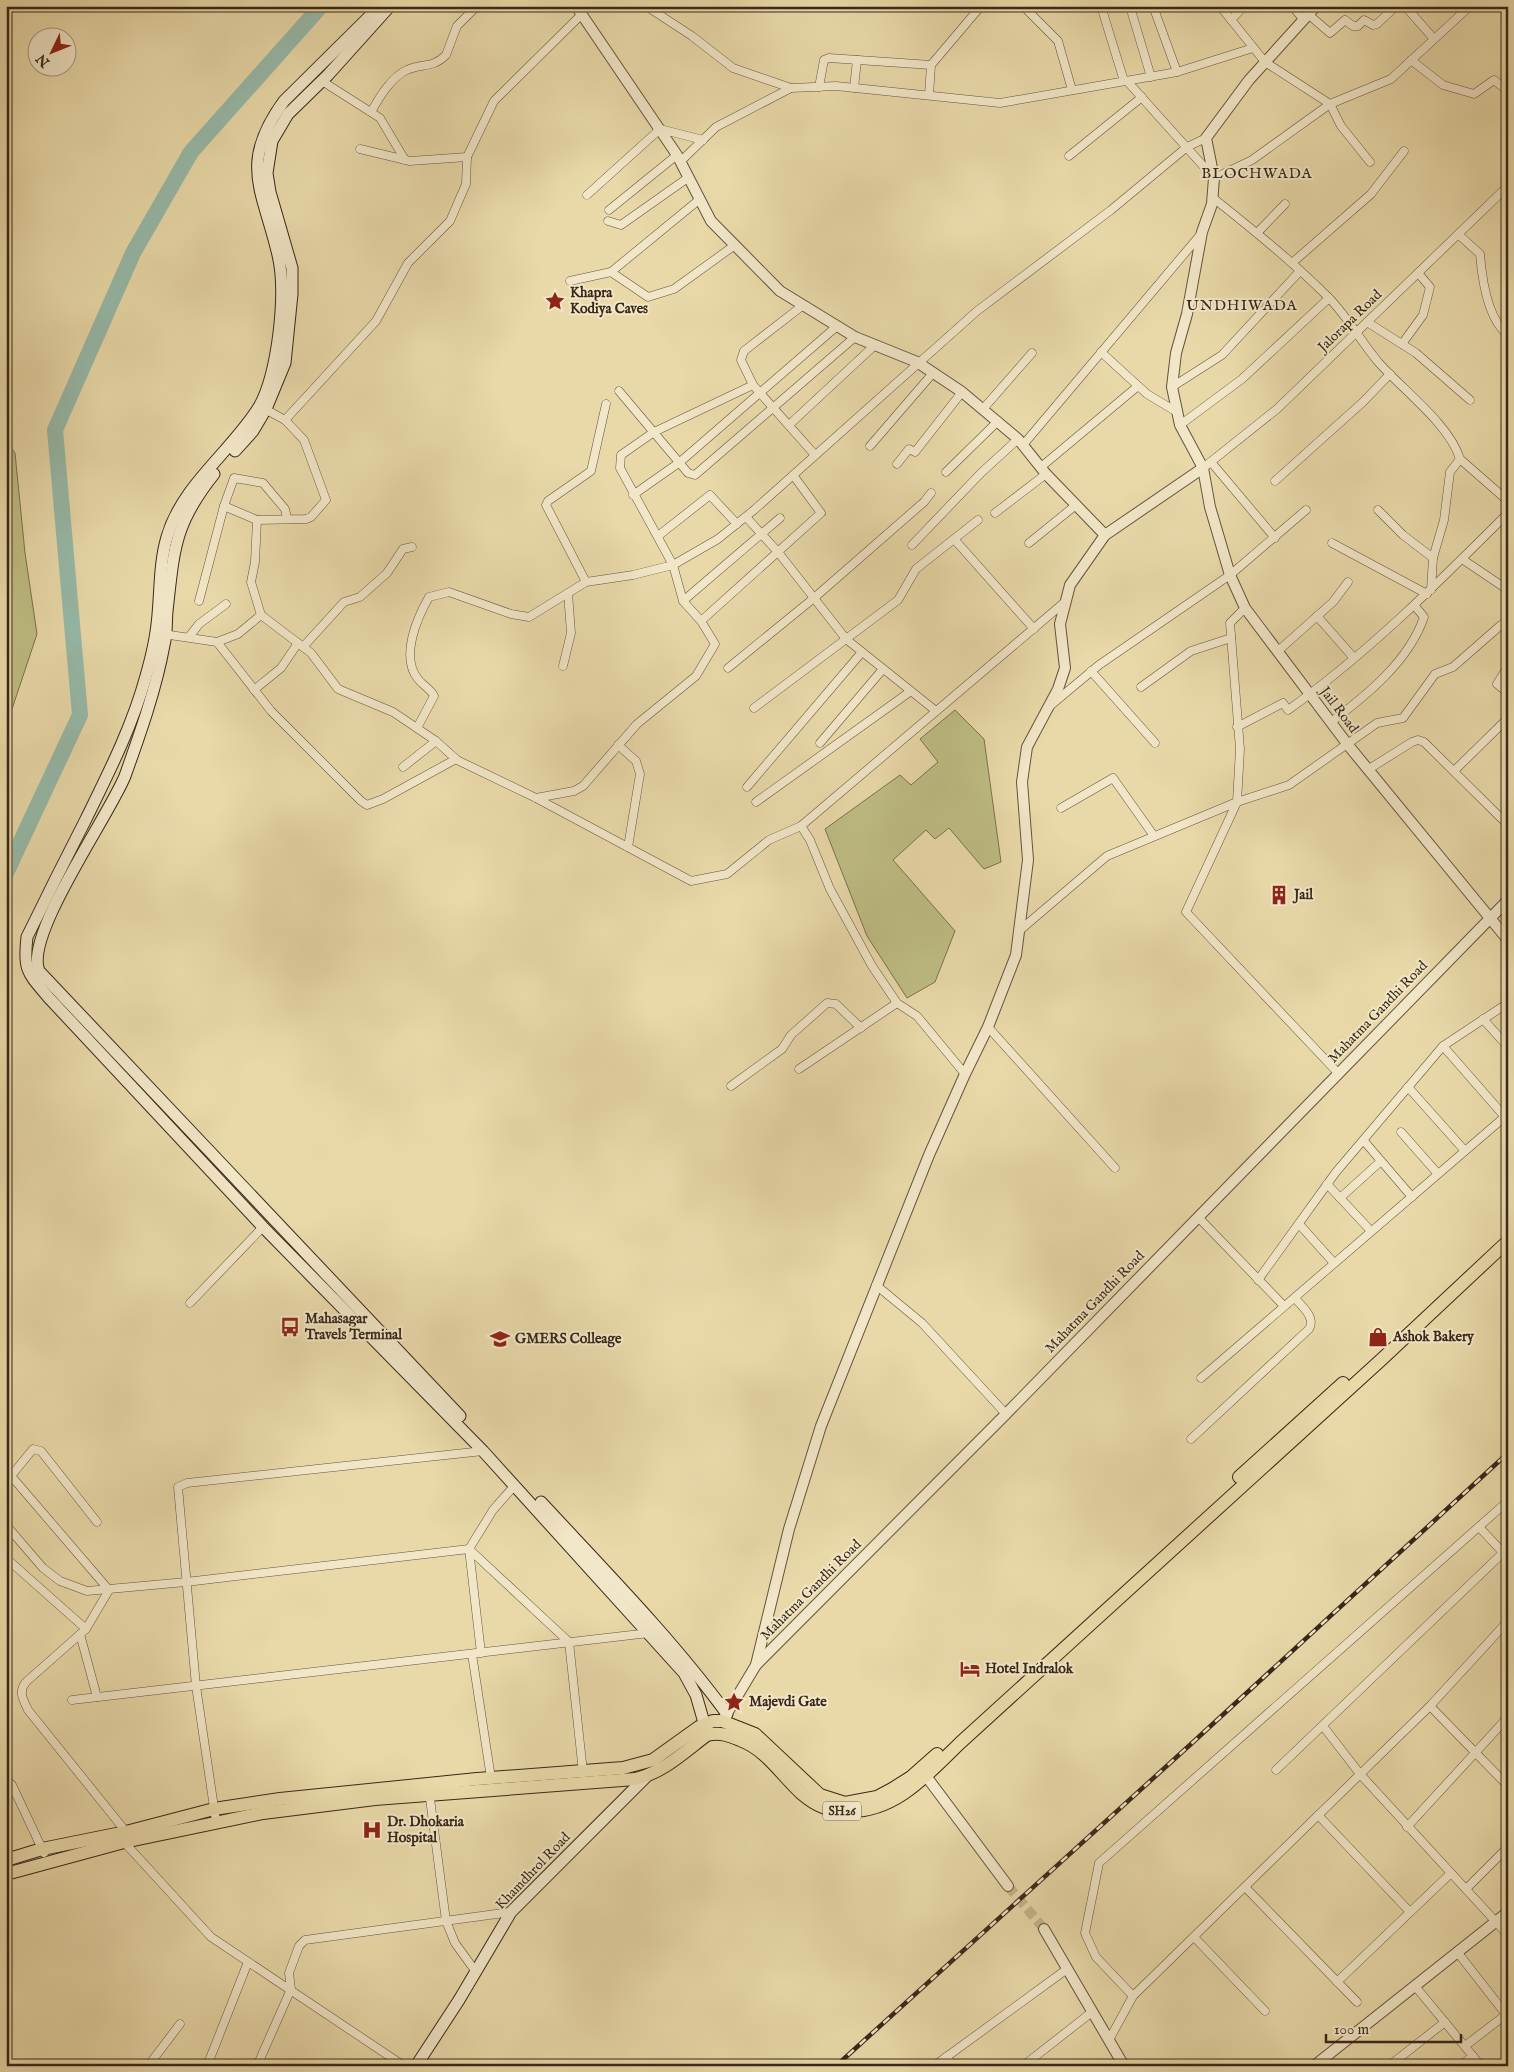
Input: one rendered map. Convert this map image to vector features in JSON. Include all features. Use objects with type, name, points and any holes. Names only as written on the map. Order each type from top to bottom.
[{"type":"main road","points":[[263,407],[277,350],[281,320],[281,274],[276,247],[260,196],[257,162],[262,138],[272,117],[284,101],[380,6]]},
{"type":"main road","points":[[390,6],[322,81],[288,114],[272,141],[267,173],[270,192],[292,268],[292,294],[284,362],[263,407],[180,507],[167,537],[160,586],[161,633],[156,683],[124,778],[55,906],[39,941],[36,963],[39,971],[609,1574],[695,1670],[725,1718],[649,1776],[429,1789]]},
{"type":"main road","points":[[161,633],[126,739],[27,937],[26,967],[49,998],[263,1227],[483,1451],[649,1633],[688,1678],[709,1731]]},
{"type":"main road","name":"SH26","points":[[725,1718],[755,1734],[820,1795],[831,1800],[845,1803],[861,1801],[892,1790],[929,1762],[985,1708],[1122,1587],[1297,1423],[1508,1232]]},
{"type":"main road","name":"SH26","points":[[709,1731],[726,1734],[746,1742],[766,1756],[817,1806],[834,1811],[861,1812],[893,1801],[926,1776],[1382,1359],[1508,1240]]},
{"type":"main road","points":[[6,1874],[128,1838],[215,1815],[263,1813],[375,1799],[491,1778],[623,1768],[653,1760],[709,1731]]},
{"type":"main road","points":[[649,1776],[653,1760]]},
{"type":"main road","name":"Khamdhrol Road","points":[[416,2066],[476,1972],[511,1912],[649,1776]]},
{"type":"main road","points":[[6,1860],[42,1849],[128,1838]]},
{"type":"street","points":[[371,112],[381,96],[406,70],[424,67],[446,55],[457,26],[477,6]]},
{"type":"street","points":[[646,6],[692,36],[733,68],[791,88],[854,88],[1000,102],[1177,72],[1253,48]]},
{"type":"street","points":[[929,95],[931,65],[981,6]]},
{"type":"street","points":[[1023,6],[1058,42],[1072,90]]},
{"type":"street","points":[[1101,6],[1125,81],[1142,97],[1214,178],[1252,160],[1330,104],[1391,79],[1470,6]]},
{"type":"street","points":[[1153,6],[1177,72]]},
{"type":"street","points":[[1220,6],[1265,62],[1330,104],[1341,126],[1370,162]]},
{"type":"street","points":[[1231,20],[1244,6]]},
{"type":"street","points":[[1292,6],[1330,32],[1345,20],[1353,26],[1358,26],[1364,20],[1374,26],[1396,6]]},
{"type":"street","points":[[417,728],[434,696],[430,689],[418,679],[409,656],[420,612],[429,597],[449,592],[511,614],[529,617],[586,582],[634,575],[673,565],[718,539],[746,517],[917,362],[977,311],[1111,210],[1187,147],[1206,138],[1265,62],[1316,6]]},
{"type":"street","points":[[1405,6],[1434,39]]},
{"type":"street","points":[[1131,10],[1151,77]]},
{"type":"street","points":[[285,420],[376,321],[408,263],[450,220],[466,184],[467,157],[494,101],[578,11],[679,158],[710,221],[780,291],[854,337],[917,362],[962,392],[998,421],[1020,442],[1043,471],[1105,535]]},
{"type":"street","points":[[819,87],[824,60],[857,60],[931,65]]},
{"type":"street","points":[[854,88],[857,60]]},
{"type":"street","points":[[1411,60],[1443,85],[1474,94],[1494,80],[1508,90]]},
{"type":"street","points":[[322,81],[383,121],[405,160]]},
{"type":"street","points":[[609,210],[703,140],[716,127],[791,88]]},
{"type":"street","points":[[1069,156],[1142,97]]},
{"type":"street","points":[[660,129],[703,140]]},
{"type":"street","points":[[587,195],[660,129]]},
{"type":"street","name":"Jail Road","points":[[1206,138],[1214,178],[1212,197],[1202,232],[1187,314],[1176,353],[1172,387],[1180,425],[1207,465],[1210,507],[1230,575],[1245,608],[1348,745],[1508,940]]},
{"type":"street","points":[[360,149],[405,160],[467,157]]},
{"type":"street","points":[[1292,263],[1371,194],[1404,151]]},
{"type":"street","points":[[608,221],[621,225],[689,176]]},
{"type":"street","name":"Jalorapa Road","points":[[1207,465],[1277,409],[1508,186]]},
{"type":"street","points":[[1212,197],[1258,233],[1329,298],[1379,363],[1426,410],[1457,450],[1460,459],[1508,501]]},
{"type":"street","points":[[570,281],[611,272],[700,199]]},
{"type":"street","points":[[1258,233],[1285,204]]},
{"type":"street","points":[[912,545],[981,473],[1020,442],[1101,352],[1202,232]]},
{"type":"street","points":[[1458,234],[1480,254],[1483,286],[1500,329],[1508,336]]},
{"type":"street","points":[[611,272],[648,297],[674,289],[734,245]]},
{"type":"street","points":[[1172,387],[1222,355],[1300,271]]},
{"type":"street","points":[[1402,344],[1426,310],[1430,287],[1418,273]]},
{"type":"street","points":[[1180,425],[1242,379],[1329,298]]},
{"type":"street","points":[[802,306],[744,351],[741,360],[753,384],[760,393],[815,455]]},
{"type":"street","points":[[1367,322],[1437,369],[1470,400]]},
{"type":"street","points":[[633,495],[680,462],[836,327]]},
{"type":"street","points":[[619,391],[688,473],[695,475],[854,337]]},
{"type":"street","points":[[788,425],[875,345]]},
{"type":"street","points":[[1101,352],[1147,394],[1177,412]]},
{"type":"street","points":[[983,409],[1032,353]]},
{"type":"street","points":[[870,446],[933,373]]},
{"type":"street","points":[[1275,481],[1363,402],[1390,374]]},
{"type":"street","points":[[536,798],[578,790],[637,724],[696,676],[713,649],[713,639],[701,621],[683,601],[673,565],[633,495],[620,468],[621,455],[654,432],[753,384]]},
{"type":"street","points":[[995,513],[1138,386]]},
{"type":"street","points":[[897,464],[909,449],[915,452],[962,392]]},
{"type":"street","points":[[586,582],[546,505],[548,501],[591,471],[606,404]]},
{"type":"street","points":[[224,506],[257,520],[287,518],[303,520],[311,517],[326,500],[304,440],[285,420],[263,407]]},
{"type":"street","points":[[946,472],[998,421]]},
{"type":"street","points":[[1429,592],[1433,558],[1444,520],[1450,472],[1460,459]]},
{"type":"street","points":[[756,1665],[807,1466],[876,1285],[965,1074],[988,1027],[1016,955],[1028,860],[1022,782],[1027,747],[1058,689],[1065,668],[1060,624],[1070,586],[1105,535],[1207,465],[1275,538]]},
{"type":"street","points":[[701,621],[821,513],[793,475]]},
{"type":"street","points":[[199,601],[224,506],[234,478],[263,483],[285,509],[287,518]]},
{"type":"street","points":[[728,668],[814,598],[924,502],[931,493]]},
{"type":"street","points":[[658,536],[710,495],[737,524]]},
{"type":"street","points":[[1028,543],[1076,505]]},
{"type":"street","points":[[1047,709],[1091,671],[1230,575],[1306,510]]},
{"type":"street","points":[[1378,510],[1403,535],[1433,558]]},
{"type":"street","points":[[1237,727],[1283,703],[1288,710],[1310,694],[1429,592],[1508,513]]},
{"type":"street","points":[[746,517],[778,552],[846,639],[936,711]]},
{"type":"street","points":[[683,601],[780,518]]},
{"type":"street","points":[[257,520],[255,562],[251,582],[261,615],[311,653],[338,689],[393,712],[436,742],[456,759],[536,798],[691,881],[727,874],[769,840],[801,826],[1066,601]]},
{"type":"street","points":[[754,708],[898,600],[916,570],[978,520]]},
{"type":"street","points":[[954,539],[1034,629]]},
{"type":"street","points":[[1332,543],[1429,592]]},
{"type":"street","points":[[254,690],[281,668],[300,645],[344,602],[360,597],[387,573],[403,549],[412,547]]},
{"type":"street","points":[[1462,559],[1508,590]]},
{"type":"street","points":[[1278,651],[1333,602],[1348,582]]},
{"type":"street","points":[[563,666],[571,633],[568,594]]},
{"type":"street","points":[[190,637],[199,624],[226,604]]},
{"type":"street","points":[[1331,722],[1363,699],[1403,656],[1424,617],[1414,605]]},
{"type":"street","points":[[1245,608],[1230,623],[1240,749],[1237,802],[1186,912],[1338,1073]]},
{"type":"street","points":[[161,633],[216,642],[238,634],[261,615]]},
{"type":"street","points":[[1317,616],[1353,657]]},
{"type":"street","points":[[1019,931],[1107,856],[1237,802],[1289,785],[1380,721],[1396,721],[1403,718],[1435,674],[1453,666],[1500,625]]},
{"type":"street","points":[[1141,687],[1191,651],[1230,638]]},
{"type":"street","points":[[216,642],[271,711],[361,801],[367,804],[383,800],[456,759]]},
{"type":"street","points":[[747,787],[862,652]]},
{"type":"street","points":[[1508,666],[1497,684],[1508,693]]},
{"type":"street","points":[[820,742],[883,668]]},
{"type":"street","points":[[1091,671],[1155,743]]},
{"type":"street","points":[[756,802],[911,691]]},
{"type":"street","points":[[1454,771],[1508,718]]},
{"type":"street","points":[[1369,769],[1418,740],[1424,742],[1508,825]]},
{"type":"street","points":[[403,767],[436,742]]},
{"type":"street","points":[[618,745],[636,761],[640,774],[628,847]]},
{"type":"street","points":[[1061,808],[1112,778],[1154,836]]},
{"type":"street","points":[[801,826],[810,840],[830,889],[872,966],[897,1003],[918,1016],[965,1074]]},
{"type":"street","name":"Mahatma Gandhi Road","points":[[725,1718],[756,1665],[1006,1414],[1508,900]]},
{"type":"street","points":[[731,1086],[782,1049],[791,1036],[827,1003],[836,1004],[861,1028]]},
{"type":"street","points":[[799,1069],[897,1003]]},
{"type":"street","points":[[1258,1280],[1327,1184],[1443,1046],[1508,1003]]},
{"type":"street","points":[[1483,1019],[1508,1047]]},
{"type":"street","points":[[988,1027],[1115,1168]]},
{"type":"street","points":[[1201,1378],[1506,1115],[1443,1046]]},
{"type":"street","points":[[1408,1087],[1465,1151]]},
{"type":"street","points":[[1401,1132],[1438,1174]]},
{"type":"street","points":[[1364,1141],[1412,1197]]},
{"type":"street","points":[[1340,1198],[1381,1161]]},
{"type":"street","points":[[1327,1184],[1372,1232]]},
{"type":"street","points":[[1198,1217],[1284,1306]]},
{"type":"street","points":[[1299,1224],[1334,1263]]},
{"type":"street","points":[[190,1303],[263,1227]]},
{"type":"street","points":[[876,1285],[922,1323],[1006,1414]]},
{"type":"street","points":[[1191,1439],[1309,1329],[1312,1324],[1311,1318],[1295,1298]]},
{"type":"street","points":[[97,1522],[40,1451],[33,1448],[9,1473],[110,1590]]},
{"type":"street","points":[[215,1815],[196,1686],[177,1494],[178,1487],[187,1483],[483,1451]]},
{"type":"street","points":[[481,1653],[469,1549],[493,1510],[515,1485]]},
{"type":"street","points":[[1133,1996],[1096,1957],[1084,1933],[1099,1863],[1508,1501]]},
{"type":"street","points":[[6,1525],[43,1568],[60,1581],[87,1591],[186,1582],[469,1549],[569,1642],[583,1772]]},
{"type":"street","points":[[1276,1770],[1506,1553],[1479,1527]]},
{"type":"street","points":[[6,1558],[83,1632],[97,1697]]},
{"type":"street","points":[[110,1590],[83,1632],[21,1688],[21,1695],[28,1710],[128,1838],[211,1937],[404,2066]]},
{"type":"street","points":[[1109,2040],[1133,1996],[1430,1706],[1508,1622]]},
{"type":"street","points":[[72,1700],[649,1633]]},
{"type":"street","points":[[472,1654],[491,1778]]},
{"type":"street","points":[[1430,1706],[1508,1786]]},
{"type":"street","points":[[1408,1826],[1508,1717]]},
{"type":"street","points":[[1323,1726],[1360,1774],[1508,1935]]},
{"type":"street","points":[[926,1776],[1008,1886]]},
{"type":"street","points":[[8,1784],[48,1861]]},
{"type":"street","points":[[429,1789],[446,1921],[455,1943],[476,1972]]},
{"type":"street","points":[[1318,1816],[1410,1912]]},
{"type":"street","points":[[1466,1888],[1508,1847]]},
{"type":"street","points":[[1337,1982],[1451,1873]]},
{"type":"street","points":[[1245,1887],[1357,2002]]},
{"type":"street","points":[[257,2066],[291,1989],[289,1973],[299,1946],[305,1940],[511,1912]]},
{"type":"street","points":[[1314,2066],[1508,1912]]},
{"type":"street","points":[[1044,1929],[1122,2065]]},
{"type":"street","points":[[1194,1937],[1264,2011]]},
{"type":"street","points":[[1458,1953],[1507,2015],[1465,2046]]},
{"type":"street","points":[[207,2066],[248,1962]]},
{"type":"street","points":[[934,2066],[1067,1969]]},
{"type":"street","points":[[1415,1986],[1480,2066]]},
{"type":"street","points":[[1023,2066],[1092,2012]]},
{"type":"street","points":[[1389,2066],[1446,2022]]},
{"type":"street","points":[[149,2066],[180,2024]]},
{"type":"street","points":[[1460,2066],[1473,2056]]},
{"type":"street","points":[[946,2057],[954,2066]]},
{"type":"shaded area","points":[[6,440],[15,453],[25,553],[37,634],[6,727]]},
{"type":"shaded area","points":[[955,710],[984,739],[1001,862],[984,869],[949,828],[935,839],[926,830],[893,860],[955,931],[935,982],[907,998],[867,936],[825,829],[900,775],[911,785],[938,762],[920,739]]},
{"type":"waterway","points":[[6,873],[80,715],[55,430],[133,253],[191,152],[321,6]]},
{"type":"tunnel","points":[[1008,1886],[1044,1929]]},
{"type":"railway","points":[[836,2066],[1508,1453]]},
{"type":"place","name":"Khapra Kodiya Caves","points":[[555,301]]},
{"type":"place","name":"Jail","points":[[1279,895]]},
{"type":"place","name":"Mahasagar Travels Terminal","points":[[290,1327]]},
{"type":"place","name":"Ashok Bakery","points":[[1378,1337]]},
{"type":"place","name":"GMERS Colleage","points":[[500,1339]]},
{"type":"place","name":"Hotel Indralok","points":[[970,1669]]},
{"type":"place","name":"Majevdi Gate","points":[[734,1702]]},
{"type":"place","name":"Dr. Dhokaria Hospital","points":[[372,1830]]},
{"type":"district","name":"BLOCHWADA","points":[[1257,173]]},
{"type":"district","name":"UNDHIWADA","points":[[1242,305]]}]
